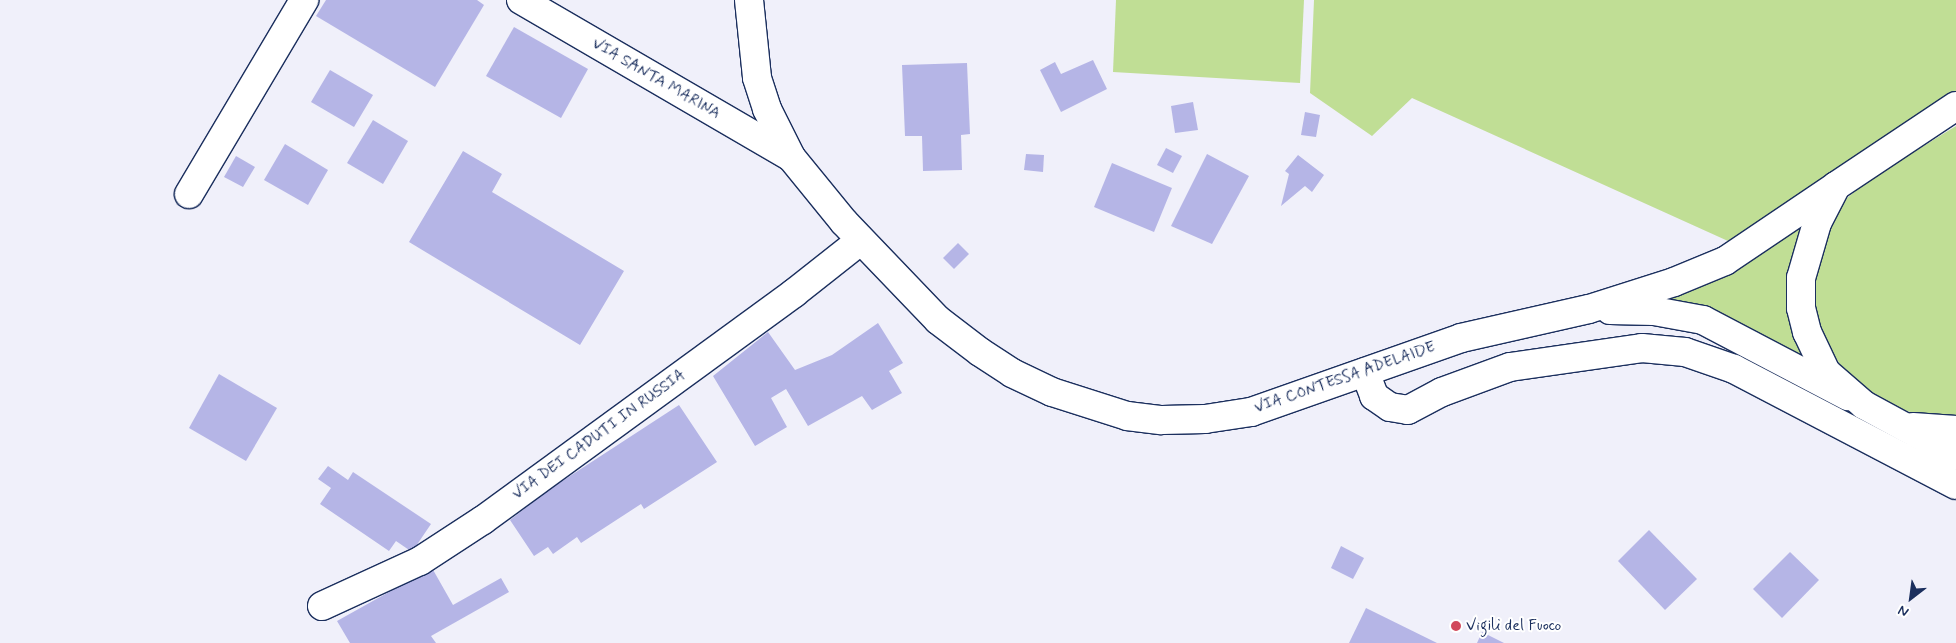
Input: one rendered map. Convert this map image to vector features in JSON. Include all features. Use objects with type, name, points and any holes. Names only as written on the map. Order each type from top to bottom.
[{"type":"street","points":[[189,194],[304,0]]},
{"type":"street","name":"VIA SANTA MARINA","points":[[521,0],[791,158]]},
{"type":"street","name":"VIA CONTESSA ADELAIDE","points":[[748,0],[757,78],[767,109],[791,158],[861,240],[938,320],[980,352],[1012,373],[1052,392],[1127,416],[1162,420],[1204,419],[1251,412],[1461,338],[1589,309]]},
{"type":"street","points":[[1589,309],[1674,282],[1725,261],[1955,107]]},
{"type":"street","points":[[1836,186],[1817,223],[1800,278],[1802,308],[1807,332],[1826,372],[1864,405]]},
{"type":"street","name":"VIA DEI CADUTI IN RUSSIA","points":[[322,606],[420,561],[483,520],[794,294],[861,240]]},
{"type":"street","points":[[1589,309],[1654,311],[1703,320],[1956,455]]},
{"type":"street","points":[[1365,372],[1374,396],[1390,407],[1408,410],[1442,392],[1510,367],[1642,348],[1685,352],[1734,369],[1956,485]]},
{"type":"street","points":[[1902,425],[1931,430],[1956,430]]},
{"type":"green space","points":[[1116,0],[1304,0],[1300,83],[1113,72]]},
{"type":"green space","points":[[1314,0],[1956,0],[1956,92],[1728,241],[1412,98],[1372,136],[1310,93]]},
{"type":"green space","points":[[1956,126],[1956,416],[1937,418],[1906,411],[1882,401],[1843,369],[1826,343],[1816,312],[1813,284],[1829,226],[1847,198],[1870,179]]},
{"type":"green space","points":[[1813,211],[1809,357],[1803,360],[1685,304],[1660,297]]},
{"type":"building","points":[[326,0],[477,0],[484,5],[435,87],[316,16]]},
{"type":"building","points":[[514,27],[588,69],[561,118],[486,76]]},
{"type":"building","points":[[1093,60],[1107,89],[1061,112],[1040,70],[1055,62],[1061,74]]},
{"type":"building","points":[[967,63],[970,134],[961,135],[962,170],[923,171],[922,136],[905,136],[902,65]]},
{"type":"building","points":[[330,70],[373,95],[354,127],[311,102]]},
{"type":"building","points":[[1193,102],[1198,130],[1175,133],[1171,106]]},
{"type":"building","points":[[1305,112],[1320,115],[1316,137],[1301,135]]},
{"type":"building","points":[[373,120],[408,141],[383,184],[347,163]]},
{"type":"building","points":[[285,144],[328,170],[308,205],[264,180]]},
{"type":"building","points":[[1166,148],[1182,156],[1173,173],[1157,165]]},
{"type":"building","points":[[463,151],[502,174],[492,192],[624,271],[580,345],[409,242]]},
{"type":"building","points":[[1026,154],[1044,155],[1043,172],[1024,170]]},
{"type":"building","points":[[1207,154],[1249,176],[1212,244],[1171,226]]},
{"type":"building","points":[[1298,155],[1324,175],[1312,192],[1305,186],[1281,206],[1289,174],[1285,171]]},
{"type":"building","points":[[236,156],[255,167],[243,187],[224,177]]},
{"type":"building","points":[[1112,163],[1172,188],[1154,232],[1094,207]]},
{"type":"building","points":[[958,243],[969,254],[954,269],[943,258]]},
{"type":"building","points":[[878,323],[903,363],[889,371],[902,393],[872,410],[862,396],[808,426],[786,389],[771,398],[787,427],[755,446],[713,376],[768,332],[795,370],[832,355]]},
{"type":"building","points":[[219,374],[277,408],[246,461],[189,428]]},
{"type":"building","points":[[679,405],[717,462],[644,509],[641,504],[581,543],[577,537],[553,554],[548,547],[534,556],[510,520],[547,491]]},
{"type":"building","points":[[328,466],[348,480],[353,472],[431,524],[412,552],[396,541],[389,551],[320,504],[331,488],[318,479]]},
{"type":"building","points":[[1649,530],[1697,579],[1665,610],[1618,561]]},
{"type":"building","points":[[1341,546],[1364,558],[1353,579],[1331,568]]},
{"type":"building","points":[[1790,552],[1819,580],[1782,618],[1753,589]]},
{"type":"building","points":[[432,568],[453,605],[501,578],[509,592],[431,636],[436,643],[350,643],[337,621]]},
{"type":"building","points":[[1366,608],[1437,643],[1349,643]]},
{"type":"building","points":[[1482,632],[1504,643],[1477,643]]},
{"type":"place","name":"Vigili del Fuoco","points":[[1456,626]]}]
